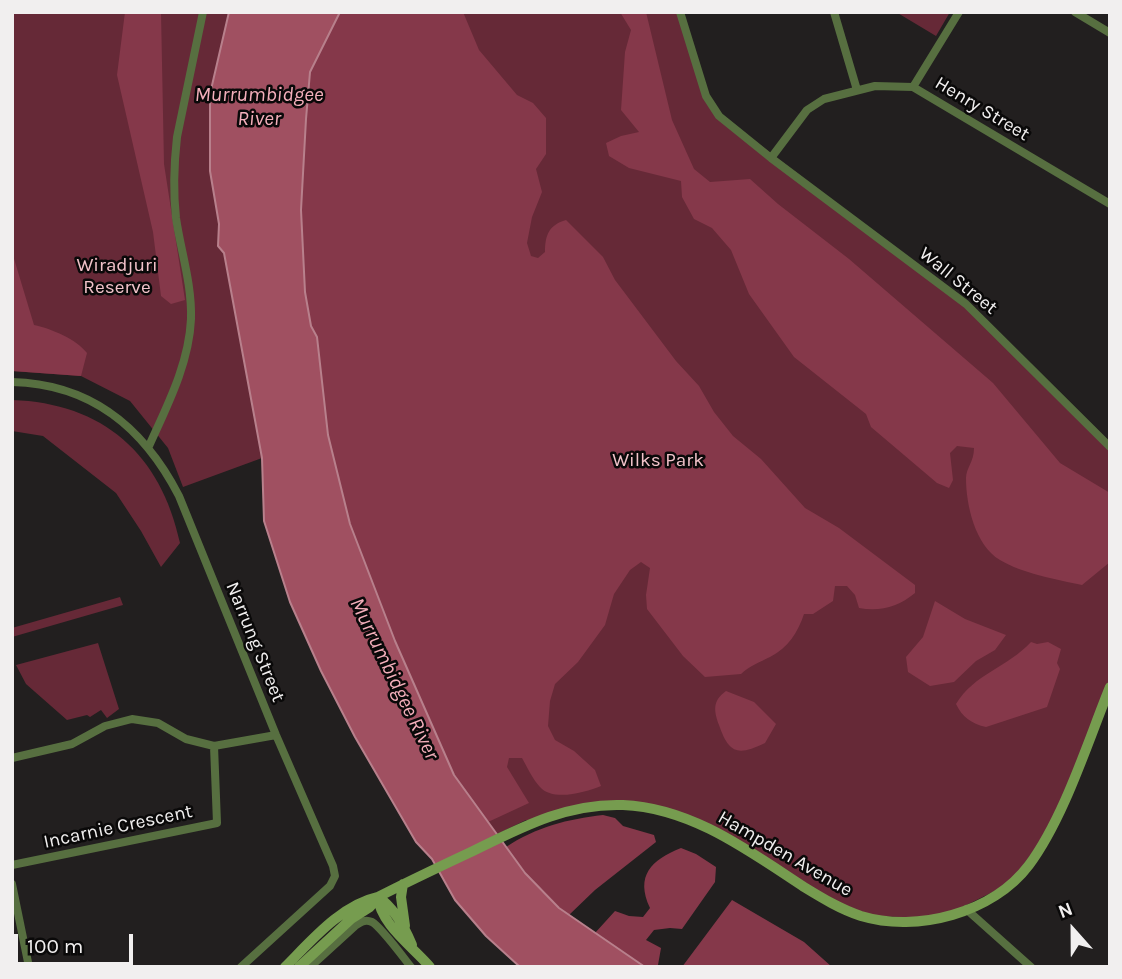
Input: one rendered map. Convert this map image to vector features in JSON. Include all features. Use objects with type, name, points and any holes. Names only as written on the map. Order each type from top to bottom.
[{"type":"main road","name":"Hampden Avenue","points":[[378,897],[552,814],[592,806],[643,807],[689,820],[734,842],[820,896],[862,916],[886,921],[914,922],[940,918],[989,899],[1028,866],[1054,823],[1110,687]]},
{"type":"main road","points":[[408,882],[401,897],[401,912],[412,946]]},
{"type":"main road","points":[[285,967],[340,916],[365,900],[378,897],[386,903],[408,934]]},
{"type":"main road","points":[[378,897],[379,907],[401,939],[412,946],[430,967]]},
{"type":"main road","points":[[299,967],[351,919],[370,907],[378,897]]},
{"type":"street","points":[[149,446],[173,392],[189,335],[190,295],[177,220],[175,157],[204,12]]},
{"type":"street","name":"Wall Street","points":[[680,12],[711,107],[771,158],[966,304],[1110,447]]},
{"type":"street","points":[[834,12],[857,89]]},
{"type":"street","points":[[913,86],[959,12]]},
{"type":"street","points":[[1075,12],[1110,33]]},
{"type":"street","name":"Henry Street","points":[[771,158],[807,110],[824,99],[875,86],[913,86],[1110,204]]},
{"type":"street","name":"Narrung Street","points":[[12,382],[55,388],[85,398],[124,423],[149,446],[167,473],[179,496],[276,735],[333,866],[335,876],[330,886],[242,967]]},
{"type":"street","points":[[12,758],[72,744],[105,726],[132,719],[158,723],[186,739],[214,746],[276,735]]},
{"type":"street","name":"Incarnie Crescent","points":[[12,864],[217,822],[214,746]]},
{"type":"street","points":[[12,884],[29,967]]},
{"type":"street","points":[[966,909],[1031,967]]},
{"type":"street","points":[[310,967],[359,923],[369,921],[411,967]]},
{"type":"green space","name":"Wiradjuri Reserve","points":[[12,12],[229,12],[210,171],[219,224],[218,246],[224,253],[262,458],[183,487],[168,448],[130,401],[81,376],[12,371]]},
{"type":"green space","points":[[125,12],[161,12],[164,164],[185,300],[171,304],[161,296],[153,232],[117,75]]},
{"type":"green space","name":"Wilks Park","points":[[340,12],[680,12],[711,107],[946,288],[1110,447],[1110,687],[1054,823],[1009,884],[940,918],[862,916],[689,820],[623,805],[531,823],[526,820],[497,834],[454,775],[395,641]]},
{"type":"green space","points":[[340,12],[463,12],[479,50],[517,95],[533,103],[546,118],[546,154],[536,169],[542,192],[532,217],[527,243],[531,256],[538,258],[545,252],[549,232],[566,220],[603,257],[615,280],[676,361],[699,386],[714,412],[733,436],[761,459],[805,508],[839,528],[915,585],[915,593],[902,602],[874,609],[859,608],[855,595],[847,586],[835,586],[833,601],[813,614],[804,614],[792,639],[782,649],[741,674],[705,677],[683,656],[647,609],[650,568],[641,562],[630,570],[614,594],[605,625],[578,662],[555,684],[550,701],[548,726],[555,740],[574,751],[595,770],[601,786],[561,795],[546,792],[537,784],[522,758],[509,758],[507,767],[529,803],[488,822],[454,775],[395,641],[350,524],[328,435],[317,337],[311,326],[305,292],[301,210],[310,72]]},
{"type":"green space","points":[[620,12],[646,12],[672,120],[694,169],[710,182],[750,179],[849,259],[993,383],[1060,463],[1110,493],[1110,562],[1082,585],[1018,569],[991,553],[978,535],[966,489],[966,474],[974,448],[957,446],[950,453],[953,480],[949,488],[937,483],[871,427],[866,414],[794,357],[749,294],[731,250],[712,228],[694,219],[682,197],[681,181],[629,168],[609,156],[606,143],[639,132],[621,110],[625,52],[631,30]]},
{"type":"green space","points":[[896,12],[950,12],[936,36]]},
{"type":"green space","points":[[12,252],[34,325],[63,335],[87,353],[81,376],[12,371]]},
{"type":"green space","points":[[12,400],[45,403],[74,411],[100,423],[123,439],[142,459],[159,484],[171,511],[180,543],[161,567],[116,493],[43,436],[12,431]]},
{"type":"green space","points":[[120,597],[123,605],[12,637],[12,628]]},
{"type":"green space","points":[[935,601],[965,619],[1006,635],[995,650],[976,661],[954,682],[930,686],[908,672],[906,657],[923,637]]},
{"type":"green space","points":[[1031,642],[1048,642],[1061,649],[1057,663],[1060,669],[1047,707],[986,727],[976,724],[961,713],[956,704],[963,694]]},
{"type":"green space","points":[[98,643],[119,709],[107,718],[101,710],[90,717],[87,715],[67,720],[26,684],[16,665]]},
{"type":"green space","points":[[726,691],[754,702],[776,724],[765,743],[741,751],[727,742],[715,711],[716,702]]},
{"type":"green space","points":[[603,815],[615,818],[623,826],[654,835],[656,842],[595,890],[569,915],[543,893],[506,847],[553,825]]},
{"type":"green space","points":[[681,848],[716,867],[715,882],[682,929],[654,930],[646,940],[661,948],[658,965],[645,967],[595,933],[615,911],[643,917],[650,908],[644,887],[649,870],[661,858]]},
{"type":"green space","points":[[732,900],[804,942],[832,967],[682,967]]},
{"type":"water","name":"Murrumbidgee River","points":[[229,12],[340,12],[310,72],[301,210],[305,292],[311,326],[317,337],[328,435],[350,524],[395,641],[454,775],[525,873],[559,908],[645,967],[520,967],[486,936],[455,900],[432,859],[416,842],[355,737],[290,602],[264,521],[262,458],[224,253],[218,246],[219,224],[210,171],[210,94]]}]
